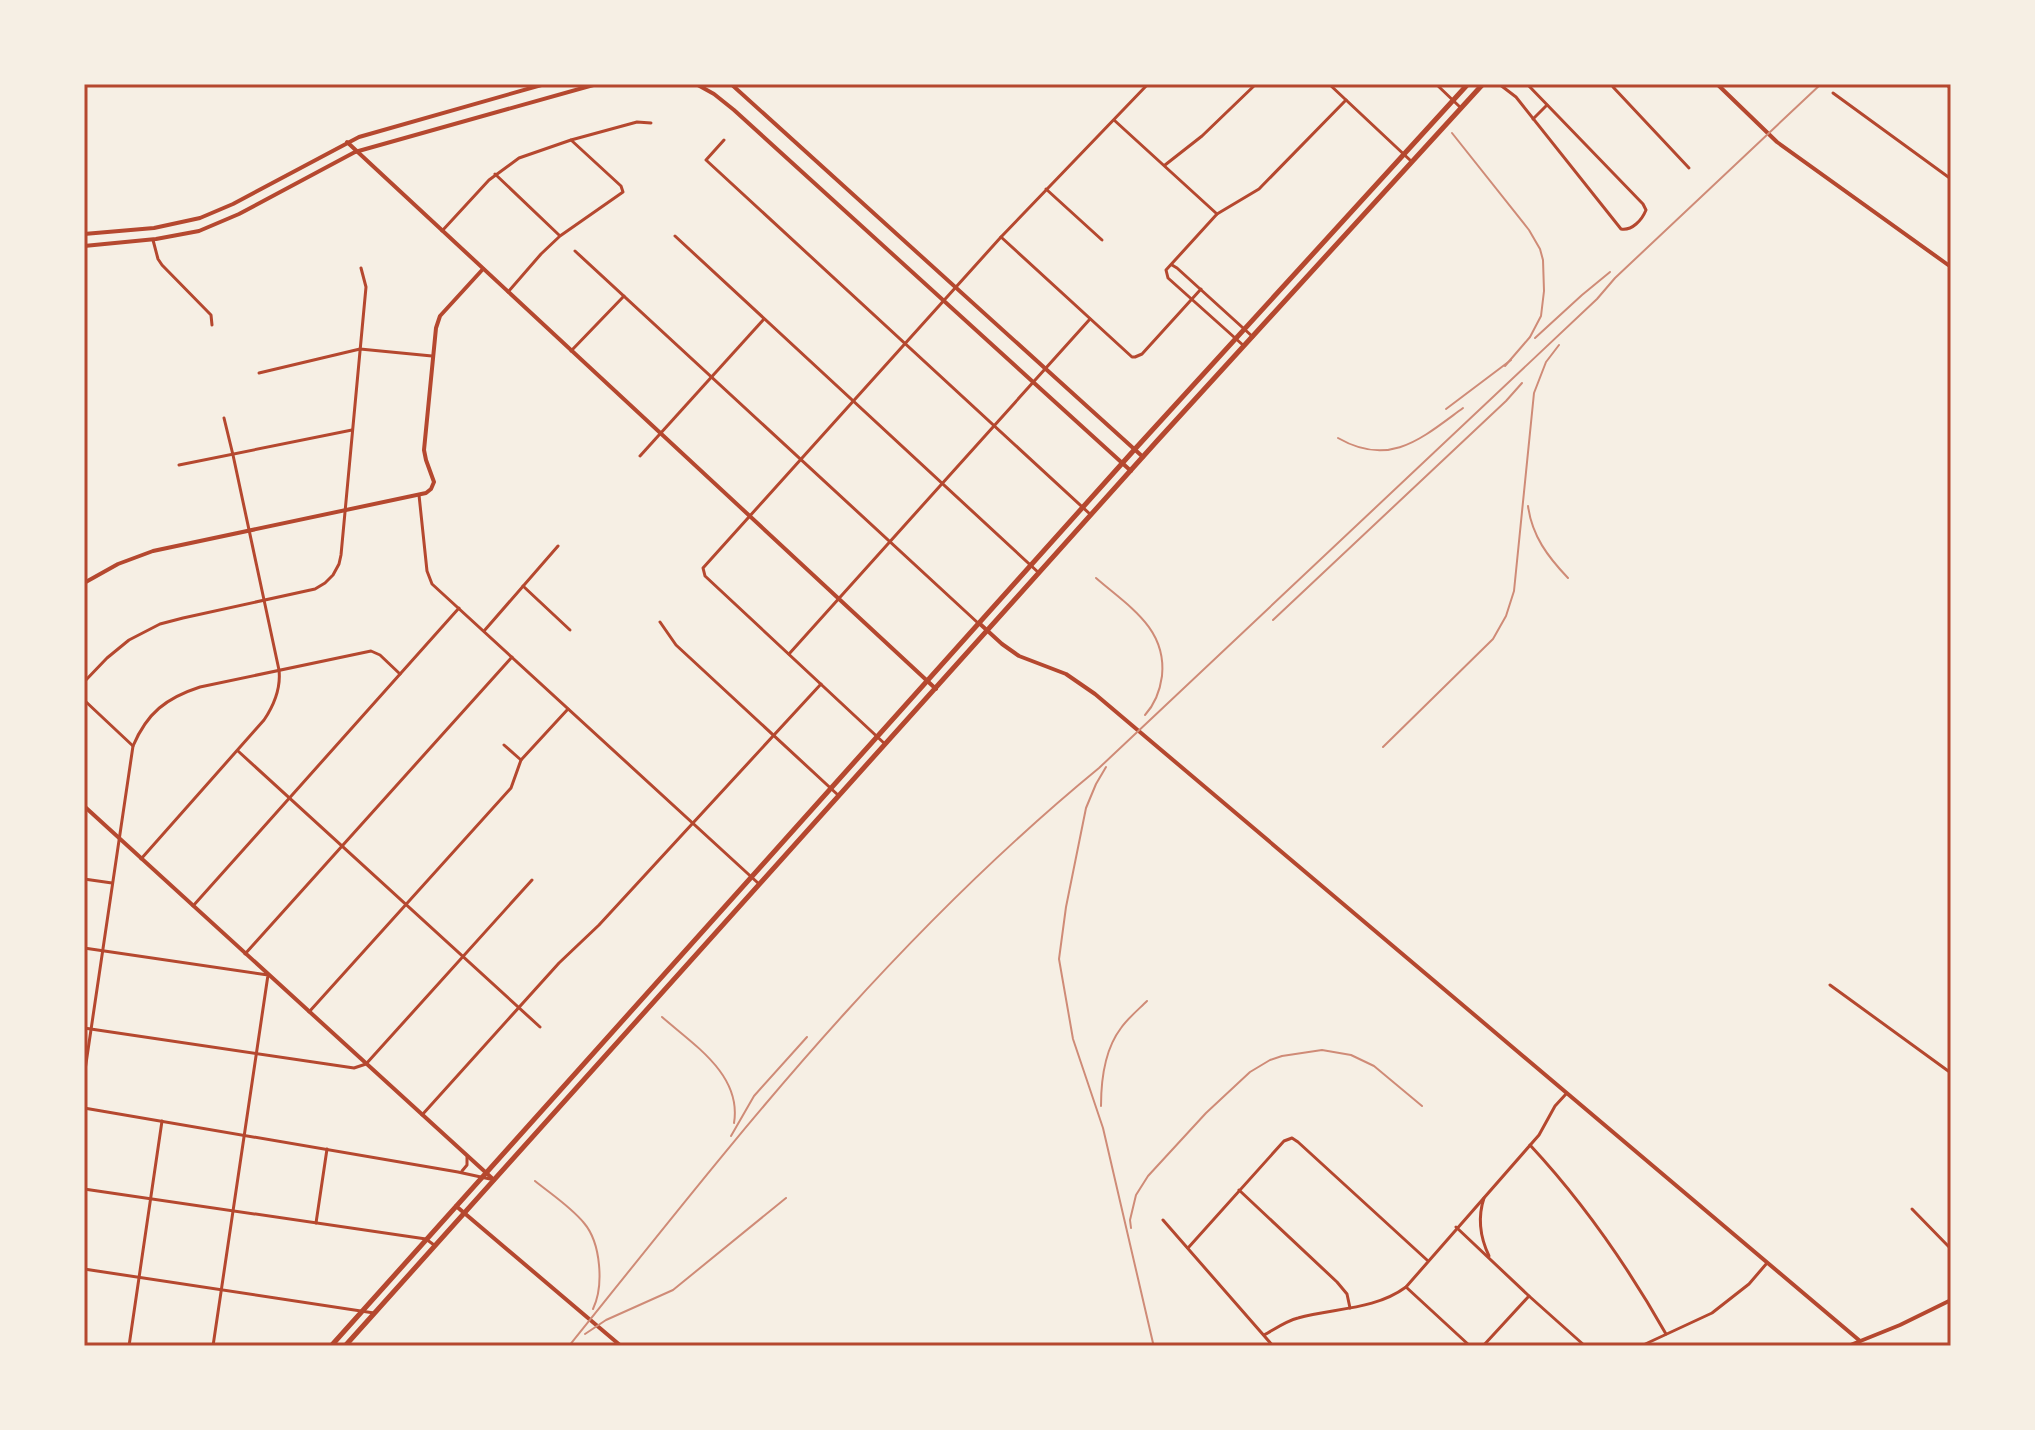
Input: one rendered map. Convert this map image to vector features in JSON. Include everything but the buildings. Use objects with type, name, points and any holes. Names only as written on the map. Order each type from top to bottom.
[{"type":"main road","points":[[331,1346],[1135,449],[1468,84]]},
{"type":"main road","points":[[345,1346],[1143,457],[1483,84]]},
{"type":"street","points":[[84,234],[154,228],[200,218],[367,134],[545,84]]},
{"type":"street","points":[[84,246],[153,240],[190,233],[224,221],[357,151],[597,84]]},
{"type":"street","points":[[696,84],[727,104],[1131,471]]},
{"type":"street","points":[[731,84],[1143,457]]},
{"type":"street","points":[[885,744],[703,572],[703,568],[943,300],[1148,84]]},
{"type":"street","points":[[1165,165],[1214,125],[1256,84]]},
{"type":"street","points":[[1329,84],[1411,162]]},
{"type":"street","points":[[1436,84],[1461,108]]},
{"type":"street","points":[[1499,84],[1516,97],[1621,229],[1629,228],[1642,218],[1646,210],[1643,204],[1527,84]]},
{"type":"street","points":[[1717,84],[1784,148],[1951,267]]},
{"type":"street","points":[[1945,84],[1951,88]]},
{"type":"street","points":[[1615,86],[1689,168]]},
{"type":"street","points":[[1833,93],[1951,179]]},
{"type":"street","points":[[1244,346],[1167,276],[1166,270],[1217,214],[1259,189],[1346,100]]},
{"type":"street","points":[[1533,119],[1547,105]]},
{"type":"street","points":[[1114,120],[1217,214]]},
{"type":"street","points":[[442,231],[495,174],[519,158],[637,122],[651,123]]},
{"type":"street","points":[[508,292],[560,236],[623,192],[621,186],[571,140]]},
{"type":"street","points":[[724,140],[706,160],[1091,515]]},
{"type":"street","points":[[347,142],[936,689]]},
{"type":"street","points":[[495,174],[560,236]]},
{"type":"street","points":[[1046,189],[1102,240]]},
{"type":"street","points":[[675,236],[1039,573]]},
{"type":"street","points":[[1001,237],[1129,355],[1135,357],[1142,354],[1201,289]]},
{"type":"street","points":[[153,240],[162,265],[211,315],[212,325]]},
{"type":"street","points":[[575,251],[987,631],[1019,656],[1066,674],[1095,694],[1860,1341]]},
{"type":"street","points":[[1170,265],[1175,266],[1253,337]]},
{"type":"street","points":[[84,682],[114,652],[149,629],[172,620],[319,587],[333,575],[339,564],[346,509],[366,287],[361,268]]},
{"type":"street","points":[[84,583],[143,554],[419,495],[431,489],[434,482],[424,450],[438,320],[483,269]]},
{"type":"street","points":[[571,351],[625,295]]},
{"type":"street","points":[[640,456],[764,319]]},
{"type":"street","points":[[789,654],[1090,319]]},
{"type":"street","points":[[259,373],[360,349],[433,356]]},
{"type":"street","points":[[141,859],[269,714],[279,685],[279,670],[224,418]]},
{"type":"street","points":[[179,465],[352,430]]},
{"type":"street","points":[[419,495],[427,576],[432,584],[759,884]]},
{"type":"street","points":[[484,631],[558,546]]},
{"type":"street","points":[[523,586],[570,630]]},
{"type":"street","points":[[193,906],[459,608]]},
{"type":"street","points":[[660,622],[676,645],[839,796]]},
{"type":"street","points":[[84,1077],[133,746],[153,713],[182,693],[200,687],[371,651],[380,655],[400,674]]},
{"type":"street","points":[[245,954],[512,657]]},
{"type":"street","points":[[422,1115],[559,963],[599,925],[821,684]]},
{"type":"street","points":[[84,700],[133,746]]},
{"type":"street","points":[[309,1012],[511,788],[521,760],[568,709]]},
{"type":"street","points":[[504,745],[521,760]]},
{"type":"street","points":[[238,751],[540,1027]]},
{"type":"street","points":[[84,806],[494,1180]]},
{"type":"street","points":[[84,879],[112,883]]},
{"type":"street","points":[[84,1028],[354,1068],[366,1064],[532,880]]},
{"type":"street","points":[[84,948],[268,975]]},
{"type":"street","points":[[213,1346],[268,975]]},
{"type":"street","points":[[1830,985],[1951,1073]]},
{"type":"street","points":[[1264,1335],[1294,1318],[1379,1302],[1406,1287],[1539,1135],[1555,1106],[1566,1094]]},
{"type":"street","points":[[84,1108],[484,1174]]},
{"type":"street","points":[[129,1346],[162,1121]]},
{"type":"street","points":[[1188,1248],[1284,1141],[1292,1138],[1427,1260]]},
{"type":"street","points":[[1530,1145],[1563,1180],[1641,1290],[1666,1334]]},
{"type":"street","points":[[316,1223],[327,1149]]},
{"type":"street","points":[[458,1172],[467,1166],[466,1155]]},
{"type":"street","points":[[84,1189],[426,1239],[434,1245]]},
{"type":"street","points":[[1239,1190],[1337,1282],[1347,1294],[1350,1308]]},
{"type":"street","points":[[1485,1195],[1480,1230],[1490,1260]]},
{"type":"street","points":[[456,1206],[621,1346]]},
{"type":"street","points":[[1912,1209],[1951,1249]]},
{"type":"street","points":[[1163,1220],[1273,1346]]},
{"type":"street","points":[[1456,1227],[1585,1346]]},
{"type":"street","points":[[1641,1346],[1712,1313],[1749,1284],[1767,1262]]},
{"type":"street","points":[[84,1269],[374,1313]]},
{"type":"street","points":[[1406,1287],[1470,1346]]},
{"type":"street","points":[[1483,1346],[1529,1296]]},
{"type":"street","points":[[1848,1346],[1951,1300]]},
{"type":"railway","points":[[569,1346],[774,1094],[936,917],[1000,855],[1099,768],[1821,84]]},
{"type":"railway","points":[[1452,133],[1529,230],[1543,260],[1541,316],[1530,337],[1505,366]]},
{"type":"railway","points":[[1535,338],[1610,272]]},
{"type":"railway","points":[[1383,747],[1493,639],[1506,616],[1514,591],[1534,393],[1546,362],[1559,345]]},
{"type":"railway","points":[[1446,409],[1511,360]]},
{"type":"railway","points":[[1273,620],[1522,383]]},
{"type":"railway","points":[[1338,438],[1357,447],[1390,450],[1419,439],[1463,408]]},
{"type":"railway","points":[[1528,506],[1542,545],[1568,578]]},
{"type":"railway","points":[[1096,578],[1143,620],[1158,644],[1162,659],[1161,682],[1154,702],[1145,715]]},
{"type":"railway","points":[[1106,767],[1086,808],[1059,959],[1073,1039],[1103,1128],[1153,1343]]},
{"type":"railway","points":[[1101,1106],[1103,1075],[1111,1045],[1124,1024],[1147,1001]]},
{"type":"railway","points":[[662,1017],[701,1050],[723,1076],[735,1106],[734,1123]]},
{"type":"railway","points":[[731,1136],[754,1096],[807,1037]]},
{"type":"railway","points":[[1131,1228],[1136,1195],[1148,1176],[1206,1113],[1250,1072],[1270,1060],[1322,1050],[1351,1055],[1374,1066],[1422,1106]]},
{"type":"railway","points":[[535,1181],[573,1212],[590,1231],[599,1265],[599,1289],[593,1309]]},
{"type":"railway","points":[[585,1334],[606,1320],[673,1290],[786,1198]]}]
